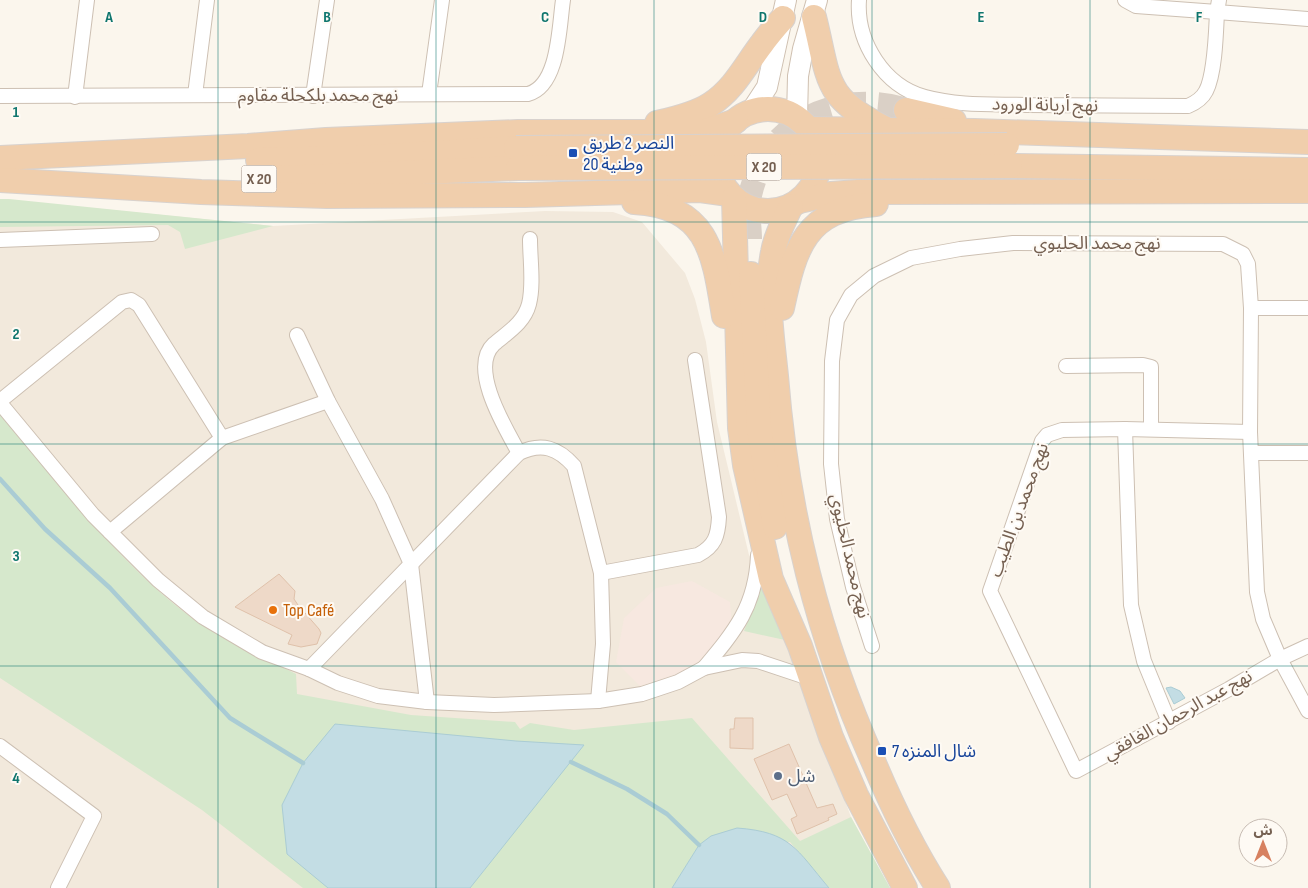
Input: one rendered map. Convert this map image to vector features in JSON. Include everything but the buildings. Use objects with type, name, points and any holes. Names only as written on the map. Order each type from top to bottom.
[{"type":"highway","points":[[816,8],[830,84],[844,104],[862,117],[888,130]]},
{"type":"highway","points":[[615,130],[686,115],[711,104],[735,83],[784,9]]},
{"type":"highway","points":[[0,158],[239,147],[326,140],[518,132],[615,130],[703,132],[766,109],[782,111],[803,123],[888,130],[1308,142]]},
{"type":"highway","points":[[906,110],[946,120],[1096,125],[1220,139]]},
{"type":"highway","points":[[743,117],[725,133],[718,156],[721,180],[732,196],[747,207],[761,211],[777,211],[830,194],[858,192],[1308,191]]},
{"type":"highway","points":[[803,123],[816,143],[820,159],[818,175],[811,190],[795,204],[779,230],[773,253],[770,309],[781,438],[794,518],[813,600],[836,670],[884,787],[908,836],[938,888]]},
{"type":"highway","name":"X 20","points":[[0,158],[198,161],[356,158],[1308,154]]},
{"type":"highway","name":"X 20","points":[[1009,156],[1308,170]]},
{"type":"highway","name":"X 20","points":[[0,180],[253,179],[517,158]]},
{"type":"highway","points":[[0,180],[201,192],[327,196],[525,195],[700,190],[732,196]]},
{"type":"highway","points":[[777,392],[781,312],[790,270],[798,247],[807,234],[821,221],[832,214],[867,205],[1041,193]]},
{"type":"highway","points":[[525,195],[644,202],[684,215],[696,225],[712,254],[717,272],[738,392]]},
{"type":"highway","points":[[732,196],[738,392],[745,465],[771,579],[800,646]]},
{"type":"highway","points":[[750,238],[759,428],[770,500],[800,646],[809,678],[856,796],[905,888]]},
{"type":"main road","points":[[803,123],[798,76],[803,49],[816,8]]},
{"type":"main road","points":[[743,117],[767,87],[784,9]]},
{"type":"street","points":[[75,96],[87,0]]},
{"type":"street","points":[[194,95],[207,0]]},
{"type":"street","points":[[313,96],[327,0]]},
{"type":"street","points":[[430,94],[442,0]]},
{"type":"street","name":"نهج محمد بلكحلة مقاوم","points":[[0,96],[528,94],[538,92],[545,84],[551,71],[563,0]]},
{"type":"street","name":"نهج أريانة الورود","points":[[859,0],[862,29],[872,55],[885,73],[900,85],[924,97],[963,104],[1188,106],[1198,101],[1206,91],[1213,62],[1218,6]]},
{"type":"street","points":[[1125,0],[1136,6],[1218,6],[1308,19]]},
{"type":"street","points":[[0,240],[152,234]]},
{"type":"street","points":[[519,453],[492,402],[485,366],[486,356],[492,346],[520,322],[528,305],[531,288],[530,239]]},
{"type":"street","name":"نهج محمد الحليوي","points":[[872,646],[853,586],[838,519],[831,464],[832,361],[837,320],[851,295],[874,276],[911,258],[960,248],[1013,243],[1223,244],[1243,254],[1248,264],[1251,308],[1250,432],[1257,592],[1263,619],[1280,659],[1308,711]]},
{"type":"street","points":[[222,438],[139,305],[131,300],[122,302],[0,402],[110,532],[158,580],[203,617],[262,652],[309,669],[338,684],[378,696],[427,702],[494,705],[598,701],[642,694],[678,682],[704,668],[742,660],[758,661],[809,678]]},
{"type":"street","points":[[1251,308],[1308,308]]},
{"type":"street","points":[[297,335],[328,401],[382,499],[411,564],[427,702]]},
{"type":"street","points":[[601,573],[698,555],[709,550],[716,541],[719,517],[695,360]]},
{"type":"street","points":[[1066,366],[1143,365],[1151,367],[1151,429]]},
{"type":"street","points":[[110,532],[222,438],[328,401]]},
{"type":"street","points":[[1126,429],[1131,605],[1144,661],[1169,722]]},
{"type":"street","name":"نهج محمد بن الطيب","points":[[1076,771],[990,591],[1042,441],[1047,434],[1062,430],[1151,429],[1250,432]]},
{"type":"street","points":[[309,669],[519,453],[531,447],[542,446],[566,456],[574,466],[601,573],[603,644],[598,701]]},
{"type":"street","points":[[1251,453],[1308,453]]},
{"type":"street","points":[[704,668],[734,633],[747,607],[757,577],[758,554],[754,502]]},
{"type":"street","name":"نهج عبد الرحمان الغافقي","points":[[1076,771],[1169,722],[1280,659],[1308,646]]},
{"type":"street","points":[[0,746],[94,816],[58,888]]},
{"type":"shaded area","points":[[0,199],[273,226],[545,211],[613,212],[642,222],[685,273],[695,299],[706,342],[717,422],[749,555],[764,580],[851,817],[890,888],[0,888]]},
{"type":"shaded area","points":[[692,581],[730,602],[732,626],[710,653],[681,675],[640,686],[616,662],[624,618],[656,588]]},
{"type":"green space","points":[[0,199],[273,226],[185,249],[180,232],[168,225],[0,227]]},
{"type":"green space","points":[[0,411],[94,525],[145,579],[173,603],[212,631],[296,674],[297,694],[411,715],[515,722],[520,729],[530,723],[574,730],[692,718],[800,841],[851,817],[890,888],[829,888],[790,842],[699,845],[672,888],[303,888],[202,810],[0,678]]},
{"type":"green space","points":[[764,580],[785,640],[744,631]]},
{"type":"water","points":[[1171,687],[1180,691],[1185,698],[1174,704],[1166,688]]},
{"type":"water","points":[[335,724],[516,741],[584,745],[470,888],[328,888],[287,854],[282,805],[303,763]]},
{"type":"water","points":[[737,828],[755,830],[781,838],[800,853],[829,888],[672,888],[699,845],[711,836]]},
{"type":"waterway","points":[[0,479],[45,529],[110,588],[230,718],[303,763]]},
{"type":"waterway","points":[[571,762],[627,789],[667,814],[699,845]]},
{"type":"tunnel","points":[[750,239],[748,205],[757,174],[770,151],[786,133],[806,119],[829,109],[854,104],[880,104],[906,110]]},
{"type":"place","name":"النصر 2 طريق وطنية 20","points":[[573,153]]},
{"type":"place","name":"Top Café","points":[[273,610]]},
{"type":"place","name":"شال المنزه 7","points":[[882,751]]},
{"type":"place","name":"شل","points":[[778,776]]}]
